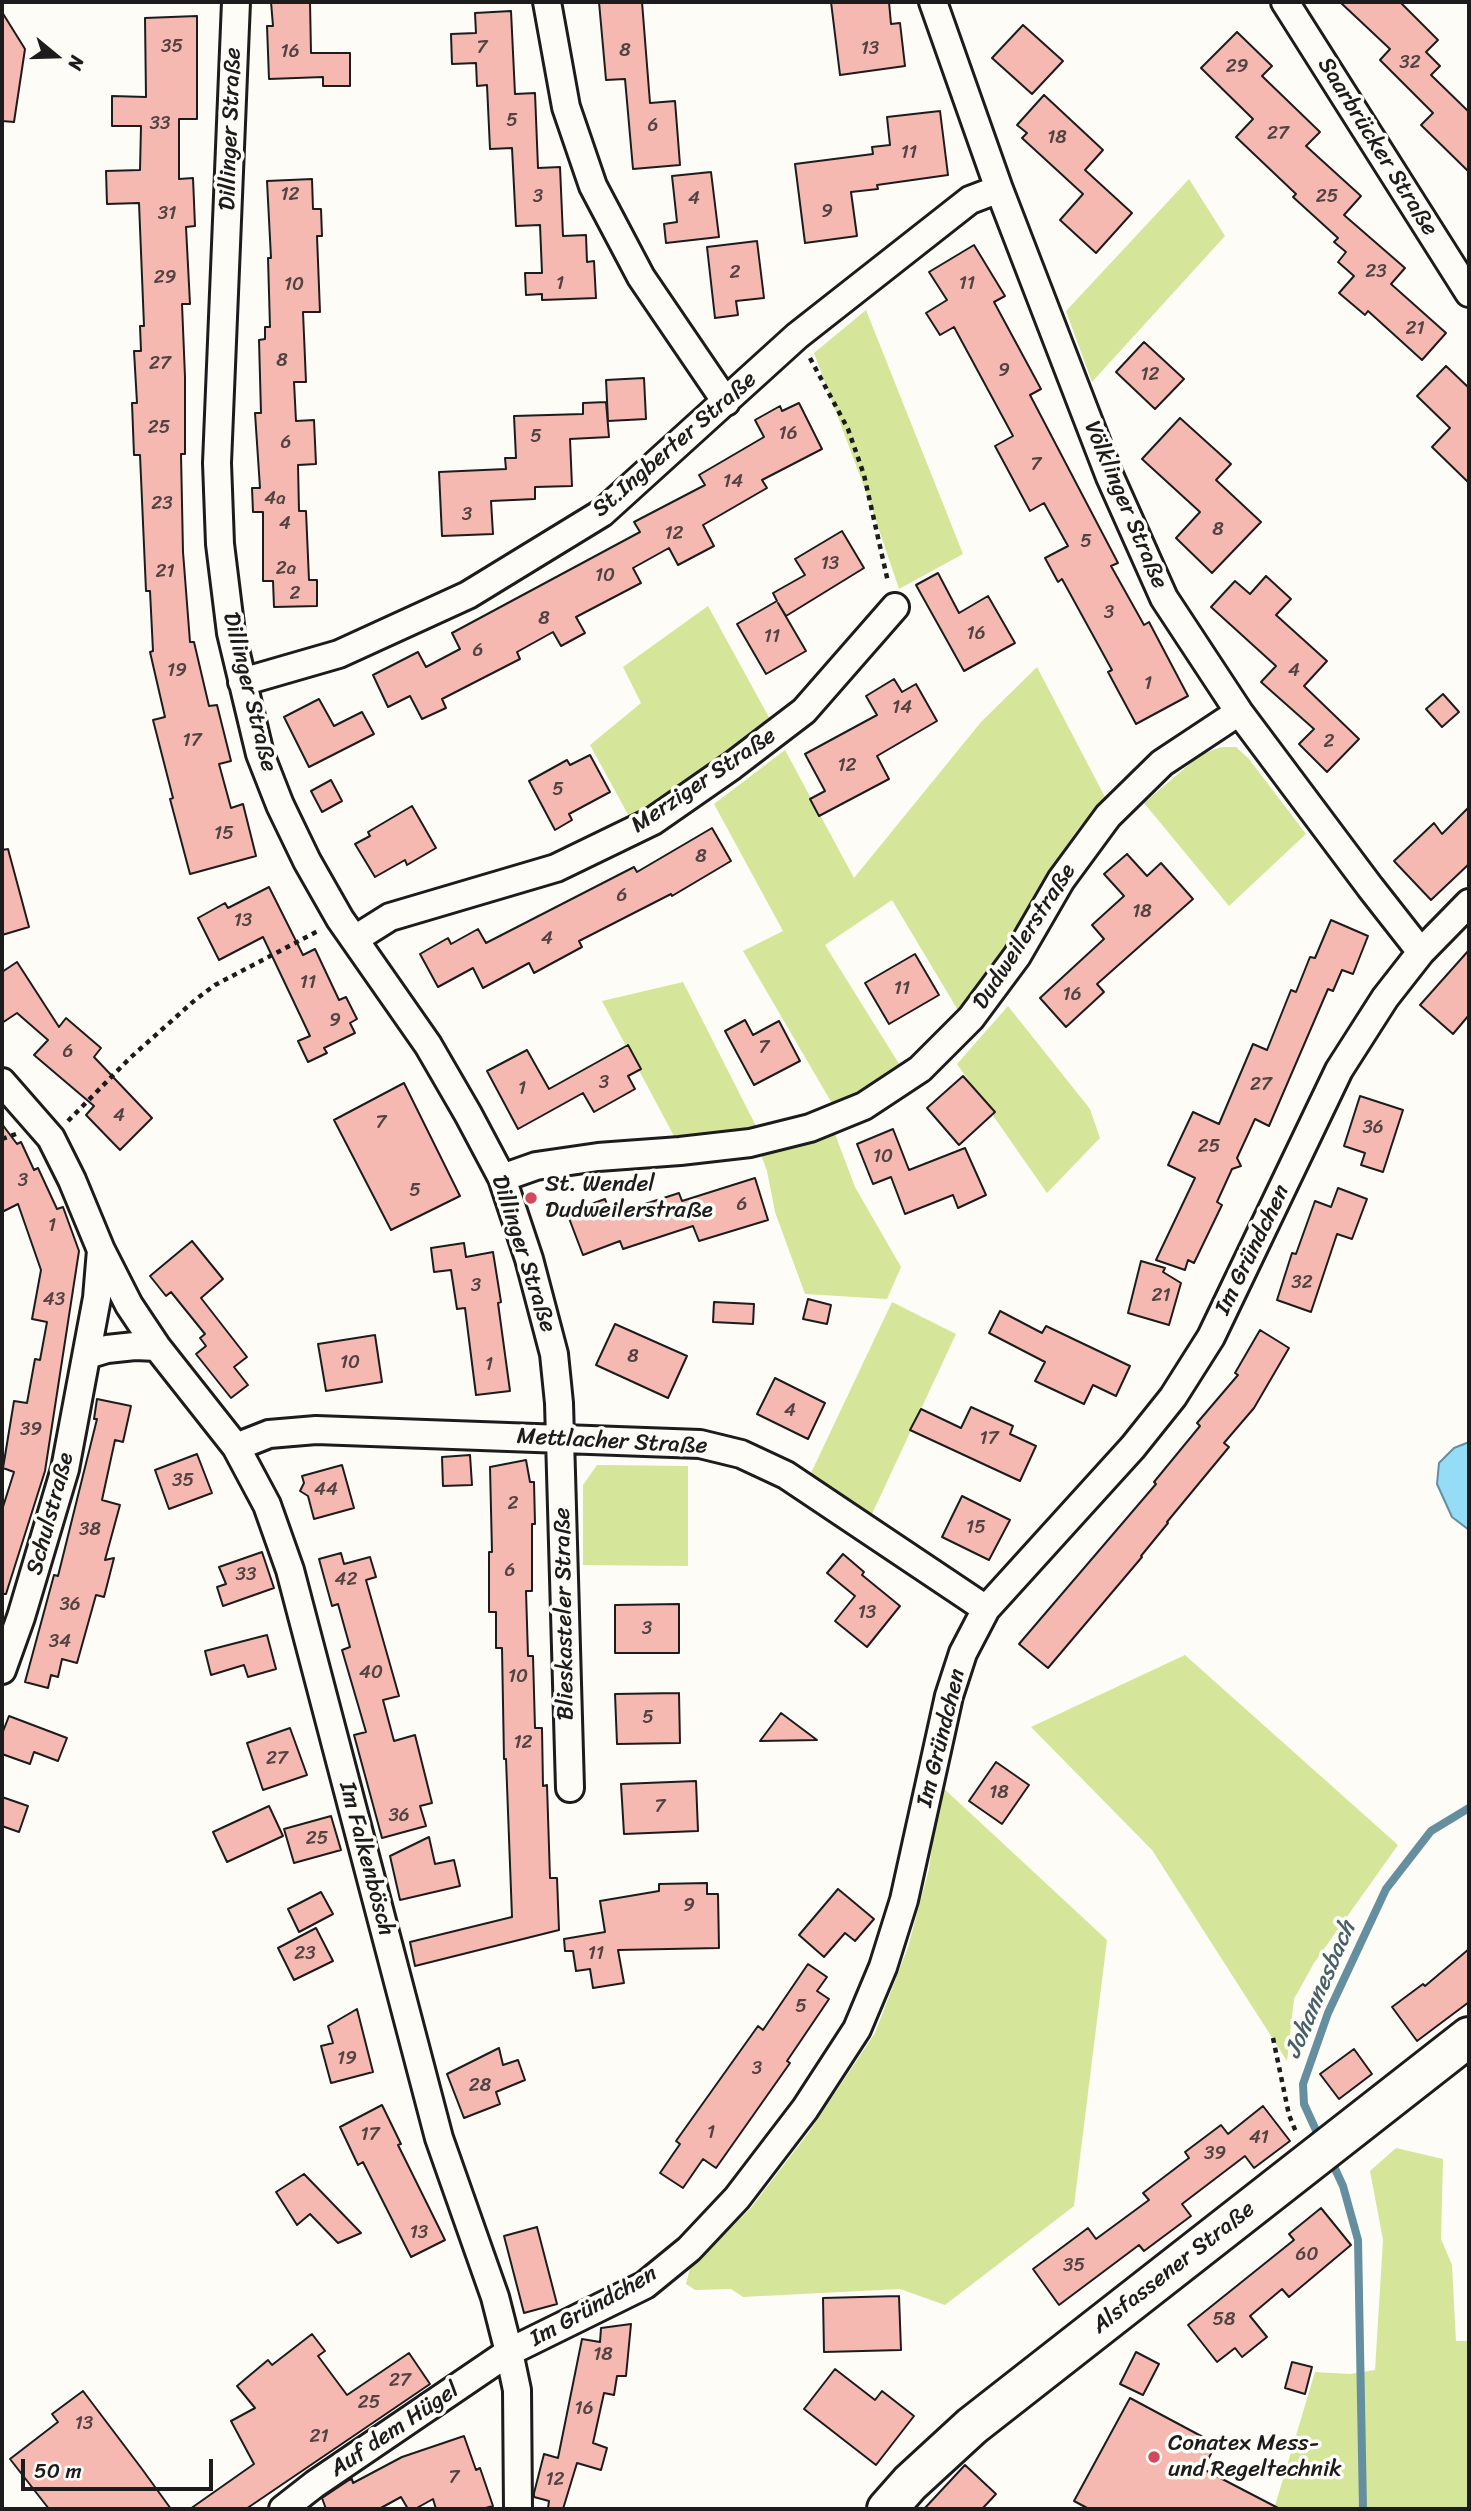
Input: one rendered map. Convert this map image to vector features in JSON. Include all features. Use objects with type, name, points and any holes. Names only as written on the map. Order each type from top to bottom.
[{"type":"main road","name":"Alsfassener Straße","points":[[887,2509],[910,2483],[972,2426],[1469,2037]]},
{"type":"street","name":"Dillinger Straße","points":[[236,2],[217,463],[220,544],[232,633],[242,682],[260,754],[280,805],[307,861],[347,929],[428,1045],[502,1178],[529,1259],[554,1354],[561,1439]]},
{"type":"street","points":[[547,2],[566,107],[593,186],[641,277],[726,402]]},
{"type":"street","name":"Völklinger Straße","points":[[933,2],[999,189],[1110,477],[1164,598],[1239,712],[1421,952]]},
{"type":"street","name":"Saarbrücker Straße","points":[[1285,2],[1469,293]]},
{"type":"street","name":"St.Ingberter Straße","points":[[242,682],[339,654],[468,596],[602,513],[797,336],[970,200],[999,189]]},
{"type":"street","name":"Merziger Straße","points":[[347,929],[556,868],[653,821],[804,711],[895,607]]},
{"type":"street","name":"Dudweilerstraße","points":[[502,1178],[536,1167],[598,1157],[680,1152],[750,1143],[810,1128],[864,1106],[920,1069],[971,1018],[1017,956],[1061,880],[1108,816],[1162,763],[1239,712]]},
{"type":"street","name":"Im Gründchen","points":[[509,2352],[645,2285],[689,2249],[737,2198],[805,2109],[857,2029],[883,1967],[905,1900],[949,1696],[963,1653],[986,1609],[1133,1447],[1173,1397],[1211,1337],[1339,1070],[1385,998],[1421,952],[1469,903]]},
{"type":"street","name":"Im Falkenbösch","points":[[2,1082],[51,1138],[101,1250],[130,1305],[157,1347],[236,1447],[267,1505],[290,1570],[439,2138],[495,2297],[509,2352],[517,2390],[519,2509]]},
{"type":"street","name":"Schulstraße","points":[[2,1670],[21,1617],[65,1469],[97,1298],[101,1250]]},
{"type":"street","points":[[87,1355],[117,1348],[157,1347]]},
{"type":"street","name":"Mettlacher Straße","points":[[236,1447],[269,1434],[316,1430],[700,1444],[741,1454],[786,1475],[986,1609]]},
{"type":"street","name":"Blieskasteler Straße","points":[[561,1439],[570,1788]]},
{"type":"street","name":"Auf dem Hügel","points":[[283,2509],[315,2484],[509,2352]]},
{"type":"path","points":[[797,336],[849,429],[864,475],[880,553],[895,607]]},
{"type":"path","points":[[51,1138],[130,1058],[215,985],[347,929]]},
{"type":"path","points":[[1273,2038],[1289,2115],[1308,2162]]},
{"type":"green space","points":[[1189,179],[1225,236],[1092,382],[1066,311]]},
{"type":"green space","points":[[866,310],[963,554],[899,589],[814,353]]},
{"type":"green space","points":[[708,606],[771,721],[709,770],[631,820],[590,745],[641,703],[623,667]]},
{"type":"green space","points":[[1037,667],[1105,797],[1078,829],[1045,876],[990,974],[959,1012],[892,900],[825,945],[901,1067],[833,1105],[743,951],[783,931],[714,804],[785,750],[854,878],[981,722]]},
{"type":"green space","points":[[1221,747],[1236,747],[1249,759],[1306,834],[1229,906],[1144,803],[1200,755]]},
{"type":"green space","points":[[683,982],[756,1126],[727,1135],[675,1138],[602,1001]]},
{"type":"green space","points":[[1008,1006],[1090,1109],[1100,1138],[1047,1193],[957,1064]]},
{"type":"green space","points":[[835,1134],[855,1187],[901,1267],[887,1299],[805,1294],[775,1212],[761,1155]]},
{"type":"green space","points":[[892,1302],[956,1334],[872,1514],[811,1473]]},
{"type":"green space","points":[[597,1465],[688,1466],[688,1566],[583,1565],[583,1485]]},
{"type":"green space","points":[[1185,1655],[1398,1845],[1314,1963],[1294,1999],[1287,2061],[1152,1850],[1031,1727]]},
{"type":"green space","points":[[940,1785],[1107,1940],[1074,2206],[945,2305],[900,2289],[743,2297],[731,2289],[695,2290],[686,2284],[690,2268],[750,2209],[809,2132],[875,2033],[908,1947],[929,1869]]},
{"type":"green space","points":[[1396,2148],[1443,2159],[1441,2239],[1452,2265],[1456,2341],[1469,2341],[1469,2509],[1274,2509],[1315,2372],[1350,2374],[1375,2370],[1383,2240],[1370,2171]]},
{"type":"water","points":[[1469,1442],[1469,1530],[1452,1517],[1437,1484],[1439,1463],[1454,1448]]},
{"type":"building","points":[[271,2],[310,2],[311,53],[350,53],[350,86],[323,86],[323,77],[269,79],[267,26],[273,26]]},
{"type":"building","points":[[599,2],[642,2],[650,103],[675,101],[680,165],[633,169],[625,79],[606,80]]},
{"type":"building","points":[[831,2],[889,2],[891,24],[900,23],[905,66],[840,75]]},
{"type":"building","points":[[1340,2],[1400,2],[1438,40],[1426,52],[1440,66],[1431,75],[1469,112],[1469,172],[1421,125],[1433,113],[1380,60],[1390,49]]},
{"type":"building","points":[[511,11],[515,94],[535,93],[538,168],[560,167],[563,236],[586,235],[587,262],[594,261],[596,298],[542,300],[542,294],[526,295],[525,273],[542,273],[540,225],[516,226],[512,148],[490,149],[487,85],[477,86],[476,63],[452,64],[451,34],[476,33],[475,13]]},
{"type":"building","points":[[2,12],[25,49],[14,122],[2,121]]},
{"type":"building","points":[[197,16],[197,119],[179,119],[179,179],[193,178],[195,226],[186,227],[190,304],[182,304],[185,377],[185,454],[181,454],[183,552],[190,642],[194,642],[209,706],[217,705],[231,761],[219,764],[231,808],[243,804],[256,856],[190,874],[153,720],[165,717],[150,652],[153,651],[150,591],[146,591],[140,455],[134,455],[132,403],[137,403],[134,351],[141,351],[140,326],[144,326],[139,203],[107,204],[106,171],[140,170],[141,126],[112,126],[112,96],[146,97],[145,18]]},
{"type":"building","points":[[1023,25],[1063,61],[1032,94],[992,58]]},
{"type":"building","points":[[1237,32],[1272,66],[1262,76],[1320,132],[1306,146],[1361,196],[1344,215],[1405,268],[1391,284],[1446,333],[1422,360],[1368,311],[1365,315],[1339,293],[1354,276],[1338,262],[1346,252],[1334,242],[1338,238],[1293,197],[1296,194],[1236,137],[1253,119],[1201,68]]},
{"type":"building","points":[[1044,95],[1103,150],[1085,170],[1132,213],[1096,253],[1060,220],[1083,194],[1022,138],[1027,133],[1017,125]]},
{"type":"building","points":[[940,111],[948,175],[877,185],[878,189],[851,192],[857,236],[805,243],[795,164],[873,154],[872,147],[890,145],[887,117]]},
{"type":"building","points":[[711,172],[719,237],[666,243],[664,224],[677,222],[672,176]]},
{"type":"building","points":[[312,179],[313,209],[321,209],[322,236],[317,236],[320,312],[303,312],[306,382],[294,382],[296,421],[314,420],[316,464],[298,465],[299,511],[306,511],[309,580],[317,580],[317,606],[274,607],[273,581],[263,581],[263,512],[253,512],[252,488],[260,488],[255,413],[261,413],[259,340],[265,339],[265,327],[270,327],[268,258],[271,258],[267,181]]},
{"type":"building","points":[[757,241],[764,298],[736,301],[738,315],[715,318],[707,247]]},
{"type":"building","points":[[974,245],[1005,296],[994,302],[1041,389],[1030,395],[1118,563],[1111,566],[1144,625],[1149,622],[1188,696],[1136,724],[1108,672],[1112,670],[1062,579],[1058,582],[1045,558],[1068,546],[1044,503],[1030,511],[995,446],[1013,436],[954,327],[940,335],[926,313],[947,300],[929,272]]},
{"type":"building","points":[[1144,342],[1184,379],[1155,409],[1116,372]]},
{"type":"building","points":[[1446,366],[1469,388],[1469,483],[1432,447],[1450,428],[1417,396]]},
{"type":"building","points":[[644,378],[646,419],[608,421],[606,380]]},
{"type":"building","points":[[606,402],[609,437],[570,439],[572,486],[535,487],[535,499],[491,501],[493,534],[442,536],[439,472],[506,469],[505,458],[516,458],[514,416],[583,414],[583,403]]},
{"type":"building","points":[[799,403],[822,449],[762,480],[767,488],[703,525],[714,546],[678,565],[669,548],[633,568],[641,583],[576,617],[585,633],[561,646],[553,632],[517,652],[520,659],[442,699],[446,708],[422,719],[410,696],[388,707],[373,675],[418,652],[426,667],[460,649],[452,633],[640,532],[634,522],[705,485],[699,475],[764,437],[755,420],[780,406],[782,411]]},
{"type":"building","points":[[1180,418],[1231,464],[1216,480],[1261,522],[1212,573],[1176,538],[1200,512],[1142,459]]},
{"type":"building","points":[[842,531],[864,568],[786,616],[778,603],[806,651],[766,674],[737,624],[777,601],[773,593],[805,575],[795,559]]},
{"type":"building","points":[[938,573],[959,613],[988,596],[1015,643],[964,671],[916,585]]},
{"type":"building","points":[[1266,576],[1291,599],[1276,615],[1327,661],[1304,686],[1359,739],[1327,772],[1299,744],[1314,729],[1261,682],[1276,666],[1211,607],[1235,581],[1250,594]]},
{"type":"building","points":[[894,679],[902,692],[916,684],[937,721],[877,756],[889,779],[819,816],[810,799],[825,791],[805,754],[877,715],[866,696]]},
{"type":"building","points":[[1443,694],[1459,712],[1442,727],[1426,709]]},
{"type":"building","points":[[319,699],[334,726],[362,712],[374,734],[309,767],[284,717]]},
{"type":"building","points":[[590,755],[610,792],[569,814],[572,820],[555,830],[529,781],[567,760],[570,765]]},
{"type":"building","points":[[331,780],[342,801],[322,812],[311,791]]},
{"type":"building","points":[[412,806],[436,848],[407,865],[405,860],[375,877],[355,844],[370,836],[368,832]]},
{"type":"building","points":[[1469,807],[1469,864],[1431,900],[1394,861],[1434,823],[1442,834]]},
{"type":"building","points":[[712,828],[731,861],[672,896],[671,894],[579,941],[582,947],[534,973],[529,963],[483,988],[473,968],[438,987],[420,954],[448,938],[451,944],[478,929],[486,943],[634,867],[637,872]]},
{"type":"building","points":[[8,849],[29,927],[2,935],[2,850]]},
{"type":"building","points":[[1127,854],[1147,876],[1161,863],[1193,899],[1097,984],[1104,992],[1066,1027],[1040,998],[1104,939],[1092,925],[1124,896],[1104,874]]},
{"type":"building","points":[[269,887],[303,955],[315,949],[339,1000],[346,997],[357,1019],[350,1023],[355,1033],[324,1048],[327,1053],[308,1062],[298,1041],[310,1036],[263,937],[219,960],[198,918],[225,903],[228,908]]},
{"type":"building","points":[[1331,920],[1368,936],[1353,974],[1342,970],[1333,991],[1328,989],[1269,1126],[1255,1119],[1237,1158],[1241,1166],[1232,1169],[1217,1202],[1222,1205],[1194,1263],[1188,1260],[1185,1270],[1156,1260],[1195,1178],[1168,1165],[1193,1112],[1219,1124],[1253,1044],[1267,1050],[1291,990],[1296,992],[1310,957],[1315,958]]},
{"type":"building","points":[[1469,950],[1469,1015],[1453,1034],[1420,1005]]},
{"type":"building","points":[[915,954],[939,995],[889,1024],[865,983]]},
{"type":"building","points":[[17,962],[59,1027],[66,1018],[101,1048],[94,1057],[152,1118],[120,1150],[86,1115],[94,1106],[34,1055],[48,1040],[17,1013],[2,1023],[2,972]]},
{"type":"building","points":[[745,1020],[753,1035],[779,1021],[800,1061],[754,1085],[725,1031]]},
{"type":"building","points":[[628,1045],[641,1069],[628,1076],[635,1089],[594,1112],[583,1093],[518,1129],[487,1071],[527,1050],[549,1089]]},
{"type":"building","points":[[963,1076],[995,1112],[959,1145],[927,1108]]},
{"type":"building","points":[[404,1083],[460,1196],[391,1230],[334,1120]]},
{"type":"building","points":[[1360,1096],[1403,1110],[1383,1172],[1361,1165],[1365,1153],[1344,1146]]},
{"type":"building","points":[[2,1124],[17,1144],[21,1142],[34,1170],[38,1168],[57,1209],[63,1207],[79,1251],[45,1471],[6,1594],[2,1594],[2,1510],[14,1472],[3,1468],[14,1401],[27,1403],[35,1359],[40,1360],[47,1322],[32,1319],[41,1270],[18,1204],[2,1212]]},
{"type":"building","points":[[893,1129],[909,1170],[965,1148],[986,1195],[958,1208],[953,1195],[905,1214],[891,1177],[873,1184],[857,1144]]},
{"type":"building","points":[[755,1178],[768,1220],[699,1241],[693,1226],[623,1249],[620,1241],[583,1255],[567,1213],[605,1199],[611,1215],[679,1193],[682,1201]]},
{"type":"building","points":[[1338,1188],[1367,1199],[1352,1239],[1337,1234],[1311,1312],[1277,1300],[1292,1253],[1296,1254],[1315,1201],[1331,1207]]},
{"type":"building","points":[[192,1241],[223,1279],[201,1298],[247,1357],[234,1367],[248,1385],[231,1398],[196,1354],[206,1346],[200,1338],[205,1334],[171,1292],[166,1296],[150,1276]]},
{"type":"building","points":[[464,1243],[466,1257],[493,1252],[510,1391],[476,1395],[465,1308],[457,1309],[451,1270],[434,1272],[431,1248]]},
{"type":"building","points":[[1141,1261],[1165,1268],[1163,1272],[1181,1283],[1169,1325],[1128,1313]]},
{"type":"building","points":[[808,1299],[831,1305],[827,1324],[803,1319]]},
{"type":"building","points":[[714,1302],[754,1304],[753,1324],[713,1322]]},
{"type":"building","points":[[1000,1311],[1042,1333],[1046,1326],[1130,1366],[1116,1396],[1093,1385],[1084,1404],[1035,1381],[1045,1362],[989,1333]]},
{"type":"building","points":[[615,1324],[687,1356],[668,1398],[596,1365]]},
{"type":"building","points":[[1260,1330],[1289,1348],[1254,1408],[1224,1443],[1229,1447],[1167,1522],[1142,1557],[1048,1668],[1019,1644],[1156,1484],[1154,1482],[1200,1426],[1197,1423],[1238,1375],[1235,1373]]},
{"type":"building","points":[[375,1335],[382,1382],[326,1391],[318,1344]]},
{"type":"building","points":[[775,1378],[825,1403],[808,1439],[757,1414]]},
{"type":"building","points":[[97,1399],[131,1406],[123,1442],[115,1440],[102,1500],[120,1505],[105,1560],[114,1558],[104,1597],[96,1595],[77,1663],[62,1659],[58,1677],[51,1675],[48,1688],[25,1682],[54,1575],[58,1576],[97,1419],[94,1419]]},
{"type":"building","points":[[971,1407],[1013,1426],[1010,1434],[1036,1446],[1020,1481],[910,1430],[921,1409],[961,1428]]},
{"type":"building","points":[[197,1454],[212,1493],[169,1509],[155,1470]]},
{"type":"building","points":[[470,1455],[472,1485],[443,1486],[442,1457]]},
{"type":"building","points":[[526,1460],[530,1482],[534,1482],[535,1524],[532,1524],[532,1591],[526,1591],[528,1656],[533,1656],[535,1728],[542,1728],[550,1878],[557,1878],[559,1930],[415,1966],[410,1942],[512,1917],[504,1759],[502,1648],[496,1648],[496,1612],[489,1612],[489,1552],[492,1552],[490,1467]]},
{"type":"building","points":[[342,1465],[354,1508],[314,1519],[308,1496],[300,1491],[304,1483],[302,1476]]},
{"type":"building","points":[[962,1496],[1010,1520],[989,1560],[942,1537]]},
{"type":"building","points":[[262,1552],[274,1588],[223,1606],[217,1587],[226,1584],[219,1567]]},
{"type":"building","points":[[341,1553],[344,1564],[370,1557],[376,1577],[366,1580],[399,1696],[383,1700],[394,1741],[415,1735],[432,1803],[420,1806],[426,1826],[382,1838],[354,1735],[366,1732],[342,1650],[350,1647],[338,1604],[332,1606],[319,1559]]},
{"type":"building","points":[[843,1554],[864,1572],[862,1575],[900,1606],[867,1647],[835,1621],[855,1596],[827,1573]]},
{"type":"building","points":[[679,1604],[679,1653],[615,1653],[615,1605]]},
{"type":"building","points":[[267,1635],[276,1669],[248,1677],[244,1665],[211,1675],[205,1651]]},
{"type":"building","points":[[679,1693],[680,1743],[617,1744],[615,1694]]},
{"type":"building","points":[[781,1713],[817,1740],[760,1741]]},
{"type":"building","points":[[9,1716],[67,1738],[58,1761],[34,1752],[30,1764],[2,1754],[2,1734]]},
{"type":"building","points":[[290,1728],[307,1775],[263,1790],[247,1743]]},
{"type":"building","points":[[996,1762],[1029,1785],[1002,1824],[969,1801]]},
{"type":"building","points":[[696,1781],[698,1831],[624,1834],[621,1784]]},
{"type":"building","points":[[2,1797],[28,1806],[19,1832],[2,1826]]},
{"type":"building","points":[[269,1806],[283,1836],[227,1862],[213,1832]]},
{"type":"building","points":[[331,1816],[341,1850],[294,1863],[284,1829]]},
{"type":"building","points":[[429,1837],[435,1864],[454,1860],[460,1886],[400,1900],[390,1856]]},
{"type":"building","points":[[707,1883],[707,1894],[718,1894],[719,1948],[618,1950],[624,1983],[593,1988],[590,1969],[576,1971],[573,1951],[565,1951],[564,1939],[605,1932],[600,1901],[659,1891],[659,1884]]},
{"type":"building","points":[[838,1889],[874,1919],[855,1941],[845,1933],[824,1957],[799,1935]]},
{"type":"building","points":[[321,1892],[333,1914],[299,1932],[288,1909]]},
{"type":"building","points":[[316,1928],[333,1961],[294,1980],[278,1948]]},
{"type":"building","points":[[1469,1949],[1469,2002],[1417,2041],[1392,2007],[1423,1984],[1425,1986]]},
{"type":"building","points":[[808,1964],[827,1977],[817,1991],[829,1999],[787,2061],[790,2063],[716,2168],[703,2159],[683,2188],[660,2173],[680,2144],[676,2141],[758,2026],[763,2030]]},
{"type":"building","points":[[357,2009],[373,2072],[331,2083],[321,2046],[333,2043],[328,2026]]},
{"type":"building","points":[[499,2048],[503,2065],[518,2060],[525,2080],[496,2092],[500,2104],[464,2118],[447,2074]]},
{"type":"building","points":[[1354,2049],[1372,2074],[1339,2099],[1320,2074]]},
{"type":"building","points":[[382,2105],[401,2144],[398,2145],[445,2240],[411,2257],[363,2162],[358,2165],[340,2127]]},
{"type":"building","points":[[1263,2106],[1290,2141],[1254,2168],[1245,2156],[1182,2204],[1191,2216],[1144,2251],[1139,2245],[1059,2305],[1033,2269],[1088,2228],[1096,2239],[1149,2200],[1143,2193],[1189,2158],[1185,2152],[1221,2125],[1228,2134]]},
{"type":"building","points":[[304,2174],[361,2233],[338,2243],[310,2214],[297,2225],[276,2192]]},
{"type":"building","points":[[1321,2208],[1351,2245],[1289,2297],[1282,2289],[1250,2316],[1267,2337],[1242,2357],[1235,2348],[1217,2362],[1188,2325],[1294,2240],[1289,2234]]},
{"type":"building","points":[[537,2227],[557,2304],[524,2313],[504,2236]]},
{"type":"building","points":[[899,2296],[901,2350],[824,2352],[823,2298]]},
{"type":"building","points":[[631,2324],[626,2376],[617,2376],[614,2395],[604,2393],[593,2443],[607,2448],[601,2470],[577,2463],[563,2509],[548,2508],[549,2501],[534,2497],[534,2493],[544,2454],[558,2458],[582,2339],[600,2342],[601,2328]]},
{"type":"building","points":[[312,2334],[325,2351],[318,2356],[347,2395],[409,2353],[430,2384],[246,2509],[190,2509],[254,2464],[231,2421],[255,2408],[237,2386],[268,2360],[272,2365]]},
{"type":"building","points":[[1136,2352],[1159,2364],[1143,2395],[1120,2384]]},
{"type":"building","points":[[1292,2362],[1312,2367],[1305,2394],[1285,2388]]},
{"type":"building","points":[[835,2369],[875,2400],[882,2391],[914,2416],[876,2465],[804,2409]]},
{"type":"building","points":[[83,2391],[171,2509],[49,2509],[10,2459],[58,2422],[52,2414]]},
{"type":"building","name":"Conatex Mess- und Regeltechnik","points":[[1130,2398],[1216,2444],[1203,2469],[1280,2509],[1089,2509],[1074,2501]]},
{"type":"building","points":[[464,2436],[476,2470],[480,2468],[493,2506],[482,2509],[436,2509],[433,2499],[415,2509],[408,2509],[401,2497],[379,2509],[326,2509],[322,2498],[349,2480],[352,2479],[353,2483],[402,2457]]},
{"type":"building","points":[[965,2465],[996,2494],[982,2509],[924,2509]]},
{"type":"waterway","name":"Johannesbach","points":[[1320,2139],[1304,2104],[1303,2084],[1328,2013],[1386,1889],[1431,1831],[1469,1808]]},
{"type":"waterway","name":"Johannesbach","points":[[1331,2160],[1343,2186],[1358,2240],[1363,2509]]},
{"type":"place","name":"St. Wendel Dudweilerstraße","points":[[531,1198]]},
{"type":"place","name":"Conatex Mess- und Regeltechnik","points":[[1154,2457]]}]
